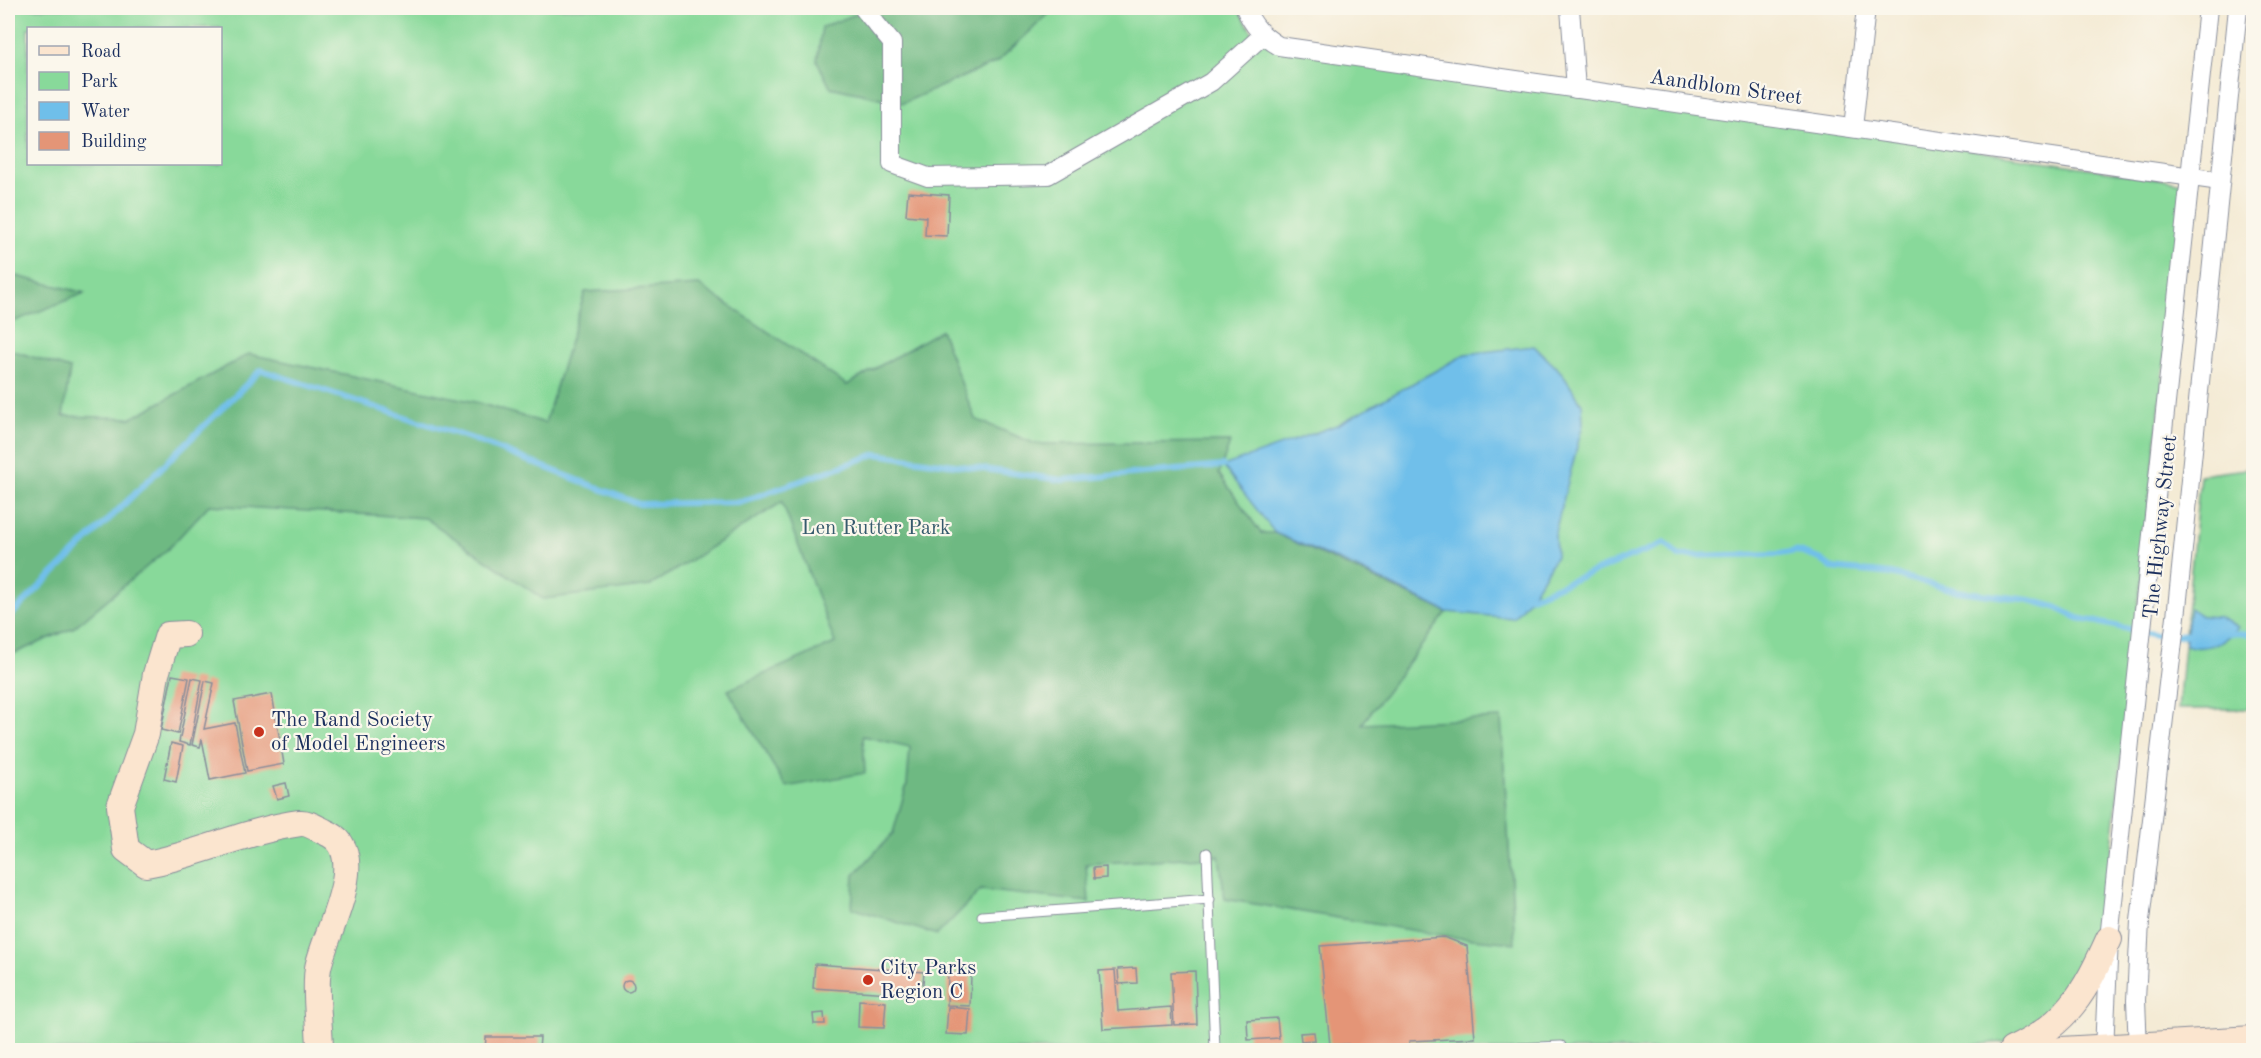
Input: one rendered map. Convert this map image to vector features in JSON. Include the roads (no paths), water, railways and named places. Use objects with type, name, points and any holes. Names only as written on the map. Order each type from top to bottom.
[{"type":"street","points":[[863,8],[892,43],[892,164],[928,177],[1047,175],[1211,82],[1262,36],[1251,22],[1245,8]]},
{"type":"street","points":[[1570,8],[1576,89]]},
{"type":"street","points":[[1852,128],[1866,8]]},
{"type":"street","name":"The Highway Street","points":[[2104,1050],[2109,939],[2208,8]]},
{"type":"street","name":"The Highway Street","points":[[2138,1047],[2137,955],[2176,608],[2238,8]]},
{"type":"street","name":"Aandblom Street","points":[[1262,36],[1279,46],[2220,181]]},
{"type":"street","points":[[186,634],[168,634],[156,674],[146,734],[120,806],[126,849],[146,864],[169,860],[209,846],[303,822],[331,834],[345,849],[348,871],[318,969],[320,1050]]},
{"type":"street","points":[[2012,1050],[2039,1036],[2067,1012],[2087,987],[2109,939]]},
{"type":"street","points":[[2061,1050],[2104,1050],[2253,1039]]},
{"type":"lane","points":[[1207,853],[1215,1050]]},
{"type":"lane","points":[[982,916],[1210,899]]},
{"type":"lane","points":[[1475,1050],[1561,1046],[1562,1050]]},
{"type":"water","points":[[1534,346],[1561,372],[1582,404],[1583,424],[1555,532],[1556,556],[1531,597],[1513,618],[1447,612],[1354,567],[1275,533],[1223,466],[1337,425],[1466,354]]},
{"type":"water","points":[[2190,608],[2202,616],[2219,617],[2238,627],[2227,638],[2214,645],[2192,647],[2185,645]]},
{"type":"waterway","points":[[8,618],[261,370],[470,438],[639,504],[741,502],[876,454],[1062,480],[1223,466]]},
{"type":"waterway","points":[[1531,597],[1665,543],[1679,556],[1780,554],[1796,551],[1820,559],[1832,568],[1891,574],[1958,591],[2030,600],[2055,607],[2078,618],[2166,637],[2193,634]]},
{"type":"waterway","points":[[2227,633],[2254,634]]},
{"type":"place","name":"The Rand Society of Model Engineers","points":[[259,732]]},
{"type":"place","name":"City Parks Region C","points":[[868,980]]},
{"type":"park label","name":"Len Rutter Park","points":[[876,528]]}]
